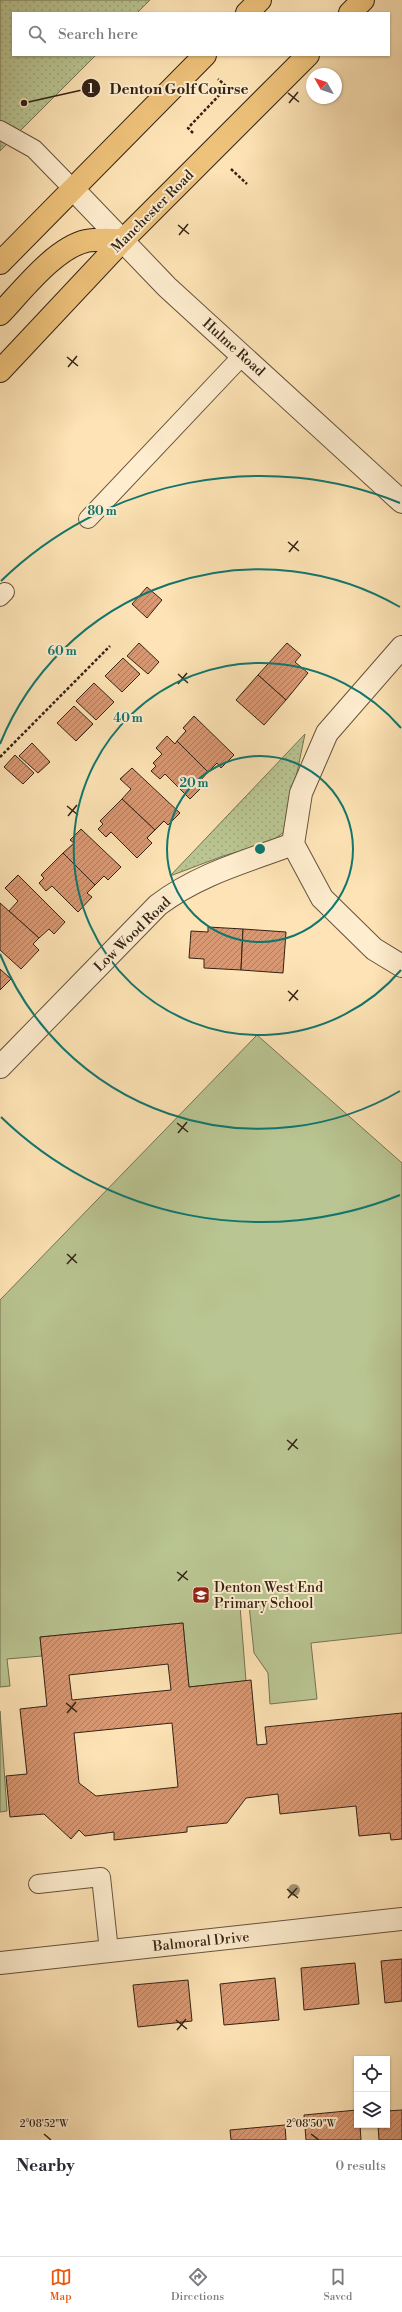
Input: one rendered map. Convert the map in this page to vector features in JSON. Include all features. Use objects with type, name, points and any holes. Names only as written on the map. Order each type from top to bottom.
[{"type":"highway","points":[[248,12],[260,0]]},
{"type":"highway","points":[[351,12],[363,0]]},
{"type":"highway","points":[[0,263],[72,188],[204,56]]},
{"type":"highway","name":"Manchester Road","points":[[0,371],[123,240],[307,56]]},
{"type":"highway","points":[[0,314],[48,265],[68,249],[86,241],[123,240]]},
{"type":"street","name":"Hulme Road","points":[[72,188],[167,287],[402,502]]},
{"type":"street","points":[[402,647],[327,733],[301,793],[293,844],[322,898],[374,949],[402,966]]},
{"type":"street","name":"Low Wood Road","points":[[0,1067],[158,905],[180,888],[206,876],[293,844]]},
{"type":"street","name":"Balmoral Drive","points":[[0,1963],[402,1919]]},
{"type":"lane","points":[[0,130],[34,149],[72,188]]},
{"type":"lane","points":[[88,519],[243,355]]},
{"type":"lane","points":[[38,1884],[101,1877],[109,1951]]},
{"type":"path","points":[[196,136],[188,128],[227,88],[214,75]]},
{"type":"path","points":[[230,168],[247,184]]},
{"type":"path","points":[[0,757],[110,646]]},
{"type":"green space","points":[[0,0],[150,0],[138,12],[12,12],[12,56],[95,56],[0,151]]},
{"type":"green space","points":[[305,734],[285,831],[271,842],[223,856],[170,876]]},
{"type":"green space","name":"Denton West End Primary School","points":[[257,1035],[402,1163],[402,1633],[311,1643],[317,1699],[270,1704],[268,1673],[254,1653],[249,1605],[240,1606],[246,1681],[189,1687],[183,1623],[40,1637],[42,1656],[7,1659],[10,1686],[0,1687],[0,1300]]},
{"type":"green space","points":[[0,1711],[7,1811],[0,1812]]},
{"type":"building","points":[[147,587],[162,600],[147,618],[132,604]]},
{"type":"building","points":[[139,643],[159,662],[148,674],[127,656]]},
{"type":"building","points":[[287,643],[301,655],[295,662],[308,673],[286,700],[258,675]]},
{"type":"building","points":[[123,658],[140,674],[122,692],[105,676]]},
{"type":"building","points":[[258,675],[286,700],[264,725],[236,700]]},
{"type":"building","points":[[94,683],[114,702],[96,720],[76,701]]},
{"type":"building","points":[[74,706],[93,724],[76,741],[57,723]]},
{"type":"building","points":[[194,716],[234,755],[221,768],[217,763],[208,772],[177,741],[186,731],[183,728]]},
{"type":"building","points":[[167,736],[175,744],[177,741],[208,772],[200,781],[204,785],[190,799],[165,774],[160,779],[151,771],[156,766],[153,763],[162,754],[156,748]]},
{"type":"building","points":[[32,743],[50,762],[38,773],[19,756]]},
{"type":"building","points":[[15,755],[34,773],[23,784],[4,767]]},
{"type":"building","points":[[132,768],[180,813],[168,825],[164,821],[155,830],[122,799],[131,789],[120,779]]},
{"type":"building","points":[[122,799],[155,830],[147,838],[152,843],[137,858],[111,832],[106,837],[98,829],[103,824],[100,821]]},
{"type":"building","points":[[81,829],[121,867],[108,880],[104,876],[95,885],[63,853],[74,843],[70,840]]},
{"type":"building","points":[[63,853],[95,885],[87,893],[92,897],[78,912],[52,886],[46,891],[39,883],[44,878],[41,875]]},
{"type":"building","points":[[18,875],[65,922],[54,934],[49,929],[39,938],[9,911],[18,901],[5,888]]},
{"type":"building","points":[[0,903],[39,938],[33,944],[39,950],[21,969],[0,950]]},
{"type":"building","points":[[208,927],[243,929],[241,970],[204,968],[204,959],[189,958],[191,931],[208,932]]},
{"type":"building","points":[[243,929],[286,932],[283,973],[241,970]]},
{"type":"building","points":[[0,969],[11,979],[0,990]]},
{"type":"building","points":[[183,1623],[189,1687],[251,1680],[257,1745],[267,1744],[265,1727],[402,1713],[402,1839],[391,1840],[390,1833],[359,1836],[356,1806],[280,1814],[278,1794],[246,1798],[227,1823],[187,1827],[187,1832],[114,1840],[114,1832],[85,1836],[79,1830],[71,1839],[44,1814],[10,1817],[6,1776],[27,1774],[20,1709],[47,1706],[40,1637]],"holes":[[[168,1664],[171,1690],[72,1700],[69,1675]],[[172,1723],[178,1787],[96,1796],[79,1783],[74,1733]]]},
{"type":"building","points":[[402,1959],[402,2001],[385,2003],[381,1961]]},
{"type":"building","points":[[355,1963],[359,2004],[304,2010],[301,1968]]},
{"type":"building","points":[[275,1978],[279,2020],[224,2025],[220,1984]]},
{"type":"building","points":[[188,1980],[192,2021],[138,2027],[133,1985]]},
{"type":"building","points":[[354,2110],[354,2128],[360,2128],[361,2140],[306,2140],[304,2115]]},
{"type":"building","points":[[402,2110],[402,2140],[379,2140],[378,2128],[390,2128],[390,2111]]},
{"type":"building","points":[[285,2125],[286,2140],[231,2140],[230,2130]]},
{"type":"place","name":"Denton Golf Course","points":[[24,103]]},
{"type":"place","name":"Denton West End Primary School","points":[[201,1595]]}]
